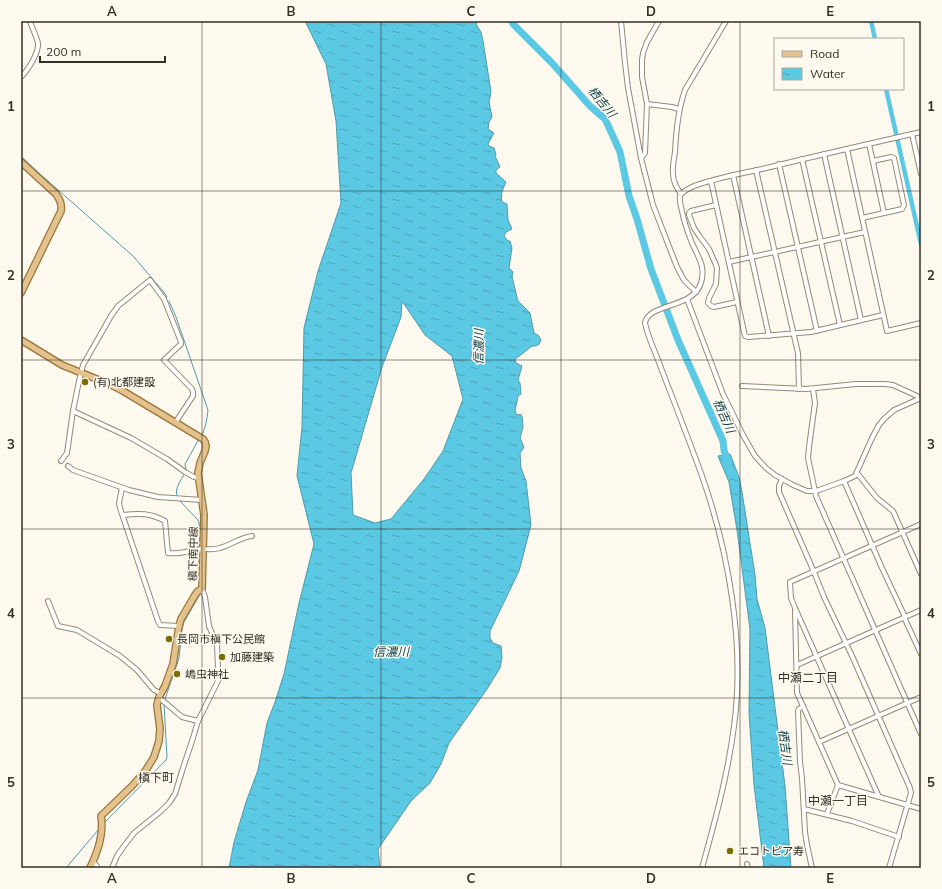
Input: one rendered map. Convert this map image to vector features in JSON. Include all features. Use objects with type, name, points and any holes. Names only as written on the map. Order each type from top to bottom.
[{"type":"main road","points":[[21,162],[56,194],[62,207],[21,293]]},
{"type":"main road","name":"槇下南中線","points":[[21,340],[56,362],[123,391],[203,440],[206,446],[198,470],[204,515],[202,589],[195,595],[181,619],[172,664],[165,686],[159,696],[157,705],[160,729],[159,741],[154,757],[146,770],[133,785],[101,816],[102,834],[90,868]]},
{"type":"street","points":[[21,77],[26,72],[38,48],[38,41],[30,21]]},
{"type":"street","points":[[621,21],[628,88],[641,158],[653,205],[677,267],[684,280],[696,292]]},
{"type":"street","points":[[641,158],[645,154],[647,104],[642,77],[642,60],[647,42],[659,21]]},
{"type":"street","points":[[681,194],[675,183],[673,174],[679,109],[684,90],[726,21]]},
{"type":"street","points":[[647,104],[679,109]]},
{"type":"street","points":[[702,868],[730,758],[735,725],[738,668],[730,582],[714,512],[645,323],[646,318],[652,312],[685,300],[696,292],[701,282],[703,269],[701,260],[692,243],[679,200],[681,194],[694,186],[711,181],[921,132]]},
{"type":"street","points":[[912,134],[919,157],[921,174]]},
{"type":"street","points":[[869,144],[884,213]]},
{"type":"street","points":[[847,149],[887,331],[921,323]]},
{"type":"street","points":[[824,154],[861,320]]},
{"type":"street","points":[[862,218],[904,207],[897,167],[893,157],[873,161]]},
{"type":"street","points":[[802,159],[840,325]]},
{"type":"street","points":[[779,164],[817,331]]},
{"type":"street","points":[[756,170],[798,353],[799,389]]},
{"type":"street","points":[[733,175],[769,336]]},
{"type":"street","points":[[711,181],[745,336],[769,336],[817,331],[883,315]]},
{"type":"street","points":[[716,205],[689,212],[694,228],[710,249],[717,268],[716,284],[708,303],[714,307],[737,302]]},
{"type":"street","points":[[729,262],[865,232]]},
{"type":"street","points":[[61,461],[67,453],[73,411],[84,365],[118,306],[150,280],[164,299],[181,342],[179,347],[164,360],[192,389],[193,392],[193,396],[176,423]]},
{"type":"street","points":[[685,300],[723,394],[755,456],[766,468],[782,479],[800,488],[815,491],[855,476],[879,425],[894,410],[920,398]]},
{"type":"street","points":[[742,386],[813,389],[856,384],[885,384],[920,398]]},
{"type":"street","points":[[813,389],[815,403],[808,458],[816,496],[921,734]]},
{"type":"street","points":[[73,411],[131,438],[167,459],[185,472],[199,478]]},
{"type":"street","points":[[68,466],[73,470],[122,488],[158,496],[202,500]]},
{"type":"street","points":[[857,473],[877,498],[893,511],[921,574]]},
{"type":"street","points":[[782,479],[779,486],[779,492],[824,597],[910,788],[911,793],[908,805],[889,868]]},
{"type":"street","points":[[844,481],[921,654]]},
{"type":"street","points":[[122,488],[119,503],[158,621],[160,625],[179,626]]},
{"type":"street","points":[[123,515],[139,513],[157,517],[165,521],[168,553],[174,554],[203,549],[221,548],[252,536]]},
{"type":"street","points":[[879,797],[795,608],[791,598],[790,582],[921,524]]},
{"type":"street","points":[[112,868],[117,856],[134,833],[160,812],[176,794],[182,768],[198,721],[216,686],[218,678],[217,645],[209,626],[205,597],[202,589]]},
{"type":"street","points":[[48,601],[58,626],[77,630],[120,656],[137,670],[154,690],[158,692],[162,700],[182,717],[198,721]]},
{"type":"street","points":[[795,608],[797,693],[838,785],[827,814]]},
{"type":"street","points":[[797,665],[921,610]]},
{"type":"street","points":[[819,742],[921,697]]},
{"type":"street","points":[[802,706],[798,711],[800,762],[807,845],[812,868]]},
{"type":"street","points":[[838,785],[921,809]]},
{"type":"street","points":[[804,809],[878,829],[898,837]]},
{"type":"street","points":[[93,861],[98,868]]},
{"type":"water","name":"信濃川","points":[[305,21],[476,21],[481,32],[491,92],[489,102],[492,117],[489,122],[488,129],[494,133],[488,144],[494,148],[496,154],[495,156],[500,167],[496,170],[496,173],[506,182],[501,199],[502,202],[507,204],[508,220],[512,229],[506,232],[504,236],[508,241],[510,241],[512,248],[509,268],[513,272],[512,277],[518,301],[530,313],[534,333],[538,335],[541,340],[539,344],[532,346],[515,359],[516,363],[522,366],[518,380],[520,383],[521,394],[518,396],[515,411],[516,414],[520,414],[522,416],[523,427],[520,438],[524,447],[520,453],[521,468],[526,481],[531,525],[519,571],[490,631],[490,638],[493,643],[501,646],[502,657],[500,668],[449,743],[441,764],[430,783],[411,801],[378,849],[380,868],[229,868],[234,842],[246,802],[258,770],[267,723],[284,674],[299,603],[314,544],[297,476],[302,427],[304,328],[318,271],[341,203],[336,121],[326,64]],"holes":[[[402,301],[425,335],[452,356],[463,399],[443,451],[424,479],[391,519],[375,523],[353,515],[351,473],[382,367],[401,317]]]},
{"type":"water","points":[[730,454],[739,477],[755,575],[757,599],[765,628],[785,786],[791,868],[764,868],[754,785],[749,713],[750,629],[729,482],[718,456]]},
{"type":"waterway","name":"栖吉川","points":[[512,21],[513,24],[552,63],[590,106],[605,119],[620,152],[629,196],[651,269],[678,340],[723,441],[728,464]]},
{"type":"waterway","points":[[871,21],[875,38]]},
{"type":"waterway","points":[[886,90],[921,244]]},
{"type":"waterway","points":[[21,156],[133,256],[167,297]]},
{"type":"waterway","points":[[169,301],[176,317],[208,410],[202,435]]},
{"type":"waterway","points":[[186,470],[185,464],[199,439]]},
{"type":"waterway","points":[[177,497],[176,491],[185,473]]},
{"type":"waterway","points":[[179,500],[198,520],[200,527],[200,548]]},
{"type":"waterway","points":[[200,552],[200,572]]},
{"type":"waterway","points":[[165,699],[179,658],[184,622],[199,596],[199,593]]},
{"type":"waterway","points":[[105,822],[166,760],[164,704]]},
{"type":"waterway","points":[[66,868],[99,829]]},
{"type":"place","name":"(有)北都建設","points":[[85,382]]},
{"type":"place","name":"長岡市槇下公民館","points":[[169,639]]},
{"type":"place","name":"加藤建築","points":[[222,657]]},
{"type":"place","name":"嶋虫神社","points":[[177,674]]},
{"type":"place","name":"エコトピア寿","points":[[730,851]]},
{"type":"district","name":"中瀬二丁目","points":[[808,678]]},
{"type":"district","name":"槇下町","points":[[156,778]]},
{"type":"district","name":"中瀬一丁目","points":[[838,801]]}]
